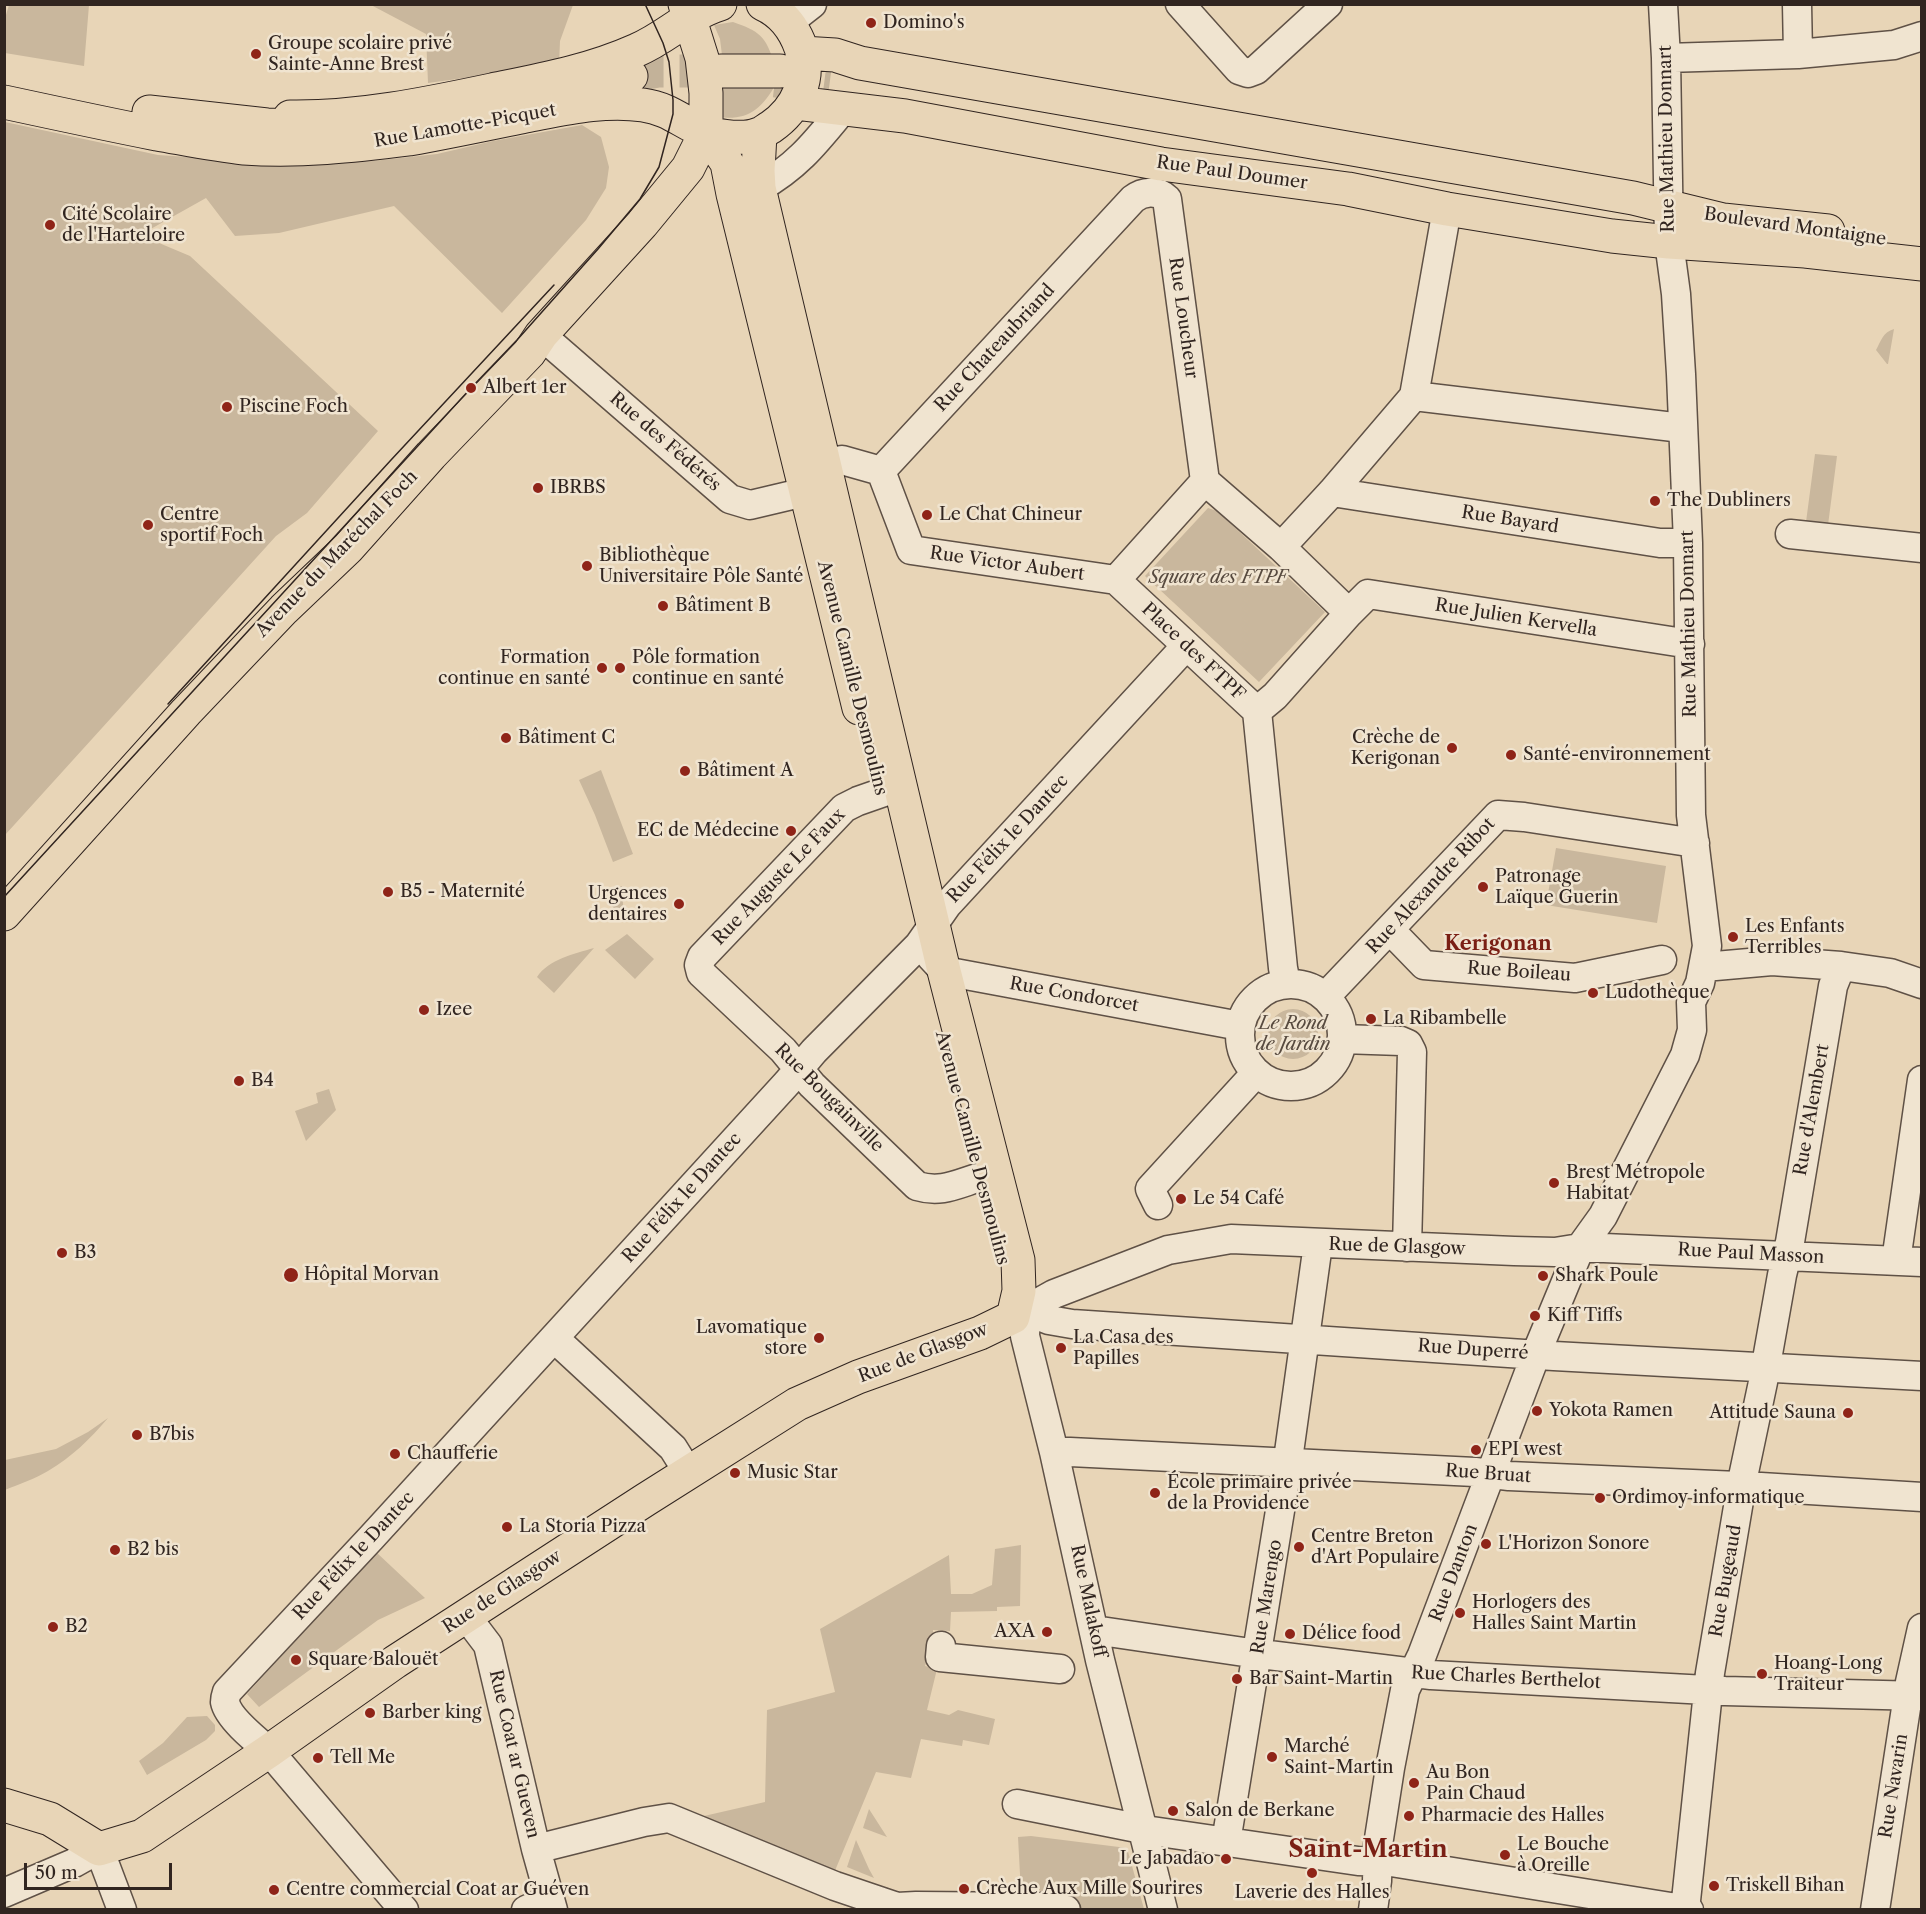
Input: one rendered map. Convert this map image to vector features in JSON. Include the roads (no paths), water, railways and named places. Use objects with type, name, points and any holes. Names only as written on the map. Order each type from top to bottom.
[{"type":"main road","name":"Rue Lamotte-Picquet","points":[[171,114],[337,116],[460,97],[577,72],[636,51],[654,41],[687,11],[720,4]]},
{"type":"main road","points":[[784,68],[788,10]]},
{"type":"main road","points":[[687,11],[702,58],[706,93],[706,132],[742,138],[760,134],[780,120],[796,103],[803,78],[784,68]]},
{"type":"main road","points":[[721,75],[784,68],[835,55],[860,63],[1218,141],[1348,165],[1409,158],[1633,198],[1668,207]]},
{"type":"main road","name":"Rue Lamotte-Picquet","points":[[4,83],[132,111],[294,127],[386,122],[632,80],[433,123],[376,132],[268,135],[77,118]]},
{"type":"main road","points":[[834,91],[1037,102]]},
{"type":"main road","points":[[834,91],[1108,135],[1298,172],[1348,189]]},
{"type":"main road","name":"Rue Paul Doumer","points":[[796,103],[834,91],[905,116],[1158,178],[1348,189],[1447,209],[1612,236],[1669,242]]},
{"type":"main road","name":"Rue Lamotte-Picquet","points":[[4,102],[77,118],[244,148],[289,149],[409,139],[563,109],[604,104],[642,105],[665,110],[706,132]]},
{"type":"main road","name":"Avenue du Maréchal Foch","points":[[4,914],[186,712],[284,609],[348,548],[431,455],[529,353],[541,335],[642,224],[687,168],[706,132]]},
{"type":"main road","name":"Avenue Camille Desmoulins","points":[[706,132],[727,163],[805,492],[891,789]]},
{"type":"main road","name":"Avenue Camille Desmoulins","points":[[760,134],[759,188],[825,463],[891,789],[926,934],[977,1178],[999,1266],[1020,1306]]},
{"type":"main road","name":"Boulevard Montaigne","points":[[1668,207],[1734,221],[1922,244]]},
{"type":"main road","name":"Boulevard Montaigne","points":[[1669,242],[1805,251],[1922,264]]},
{"type":"main road","name":"Avenue Camille Desmoulins","points":[[926,934],[944,970],[1018,1260],[1020,1306]]},
{"type":"main road","name":"Rue de Glasgow","points":[[99,1849],[142,1836],[269,1751],[395,1662],[797,1404],[858,1377],[980,1332],[1020,1306]]},
{"type":"main road","points":[[4,1805],[50,1819],[99,1849]]},
{"type":"street","points":[[1180,4],[1239,70],[1248,73],[1256,69],[1328,4]]},
{"type":"street","name":"Rue Mathieu Donnart","points":[[1580,1248],[1603,1216],[1685,1055],[1692,1029],[1691,1002],[1700,983],[1707,946],[1691,815],[1688,543],[1676,294],[1669,242],[1664,4]]},
{"type":"street","points":[[1797,4],[1798,54]]},
{"type":"street","points":[[1666,58],[1798,54],[1893,45],[1922,36]]},
{"type":"street","points":[[759,188],[792,166],[817,141],[834,91]]},
{"type":"street","name":"Rue Chateaubriand","points":[[881,471],[1133,199],[1158,178]]},
{"type":"street","name":"Rue Loucheur","points":[[1158,178],[1169,209],[1205,481]]},
{"type":"street","points":[[1281,547],[1332,492],[1414,396],[1447,209]]},
{"type":"street","name":"Rue des Fédérés","points":[[541,335],[730,499],[750,505],[805,492]]},
{"type":"street","points":[[1414,396],[1682,428]]},
{"type":"street","points":[[825,463],[842,460],[881,471]]},
{"type":"street","name":"Rue Victor Aubert","points":[[881,471],[910,550],[1116,580]]},
{"type":"street","points":[[1116,580],[1205,481],[1281,547],[1349,613]]},
{"type":"street","name":"Rue Bayard","points":[[1332,492],[1660,543],[1688,543]]},
{"type":"street","points":[[1790,534],[1922,548]]},
{"type":"street","name":"Place des FTPF","points":[[1116,580],[1257,711],[1275,696],[1349,613]]},
{"type":"street","name":"Rue Julien Kervella","points":[[1349,613],[1368,594],[1690,644]]},
{"type":"street","name":"Rue Félix le Dantec","points":[[404,1910],[269,1751],[255,1740],[229,1711],[225,1701],[227,1692],[379,1530],[787,1083],[798,1068],[926,934],[1186,646]]},
{"type":"street","points":[[1257,711],[1282,968],[1286,983]]},
{"type":"street","name":"Rue Auguste Le Faux","points":[[699,965],[702,957],[844,808],[891,789]]},
{"type":"street","name":"Rue Alexandre Ribot","points":[[1326,996],[1498,815],[1695,843]]},
{"type":"street","name":"Rue Boileau","points":[[1390,930],[1424,965],[1575,978],[1662,960]]},
{"type":"street","points":[[1704,967],[1772,961],[1841,966],[1890,973],[1922,984]]},
{"type":"street","name":"Rue Bougainville","points":[[699,965],[701,973],[783,1050],[812,1085],[917,1186],[930,1190],[939,1189],[977,1178]]},
{"type":"street","name":"Rue d'Alembert","points":[[1787,1255],[1833,986],[1841,966]]},
{"type":"street","name":"Rue Condorcet","points":[[944,970],[1240,1026]]},
{"type":"street","points":[[1286,983],[1307,986],[1326,996],[1341,1023],[1342,1039],[1339,1055],[1330,1069],[1317,1079],[1302,1085],[1285,1086],[1270,1082],[1256,1073],[1245,1059],[1240,1043],[1240,1026],[1245,1010],[1256,997],[1270,987],[1286,983]]},
{"type":"street","points":[[1342,1039],[1401,1041],[1408,1044],[1412,1052],[1407,1247]]},
{"type":"street","points":[[1158,1205],[1150,1188],[1256,1073]]},
{"type":"street","points":[[1909,1262],[1922,1080]]},
{"type":"street","name":"Rue de Glasgow","points":[[1020,1306],[1168,1250],[1231,1239],[1551,1252],[1580,1248]]},
{"type":"street","name":"Rue Marengo","points":[[1226,1842],[1288,1463],[1318,1244]]},
{"type":"street","name":"Rue Paul Masson","points":[[1580,1248],[1787,1255],[1909,1262]]},
{"type":"street","name":"Rue Danton","points":[[1372,1910],[1377,1881],[1378,1845],[1405,1690],[1422,1655],[1536,1354],[1580,1248]]},
{"type":"street","name":"Rue Bugeaud","points":[[1686,1909],[1708,1690],[1742,1487],[1787,1255]]},
{"type":"street","name":"Rue Duperré","points":[[1020,1306],[1049,1320],[1072,1324],[1922,1376]]},
{"type":"street","name":"Rue Malakoff","points":[[1020,1306],[1025,1336],[1094,1630],[1162,1910]]},
{"type":"street","points":[[554,1338],[673,1448],[688,1472]]},
{"type":"street","name":"Rue Bruat","points":[[1054,1452],[1922,1497]]},
{"type":"street","name":"Rue Coat ar Gueven","points":[[466,1616],[488,1645],[536,1849],[543,1906]]},
{"type":"street","name":"Rue Navarin","points":[[1875,1910],[1915,1695],[1922,1628]]},
{"type":"street","name":"Rue Charles Berthelot","points":[[1094,1630],[1413,1673],[1708,1690],[1915,1695]]},
{"type":"street","points":[[941,1646],[940,1657],[1060,1669]]},
{"type":"street","points":[[1017,1804],[1143,1829],[1358,1861],[1391,1862],[1686,1909]]},
{"type":"street","points":[[536,1849],[669,1818],[835,1886],[898,1908],[1039,1907],[1066,1910]]},
{"type":"street","points":[[99,1849],[122,1910]]},
{"type":"street","name":"Rue de Glasgow","points":[[4,1893],[74,1863],[99,1849]]},
{"type":"tunnel","points":[[631,76],[658,71],[721,71]]},
{"type":"tunnel","points":[[775,81],[829,88]]},
{"type":"tram line","points":[[4,897],[517,340],[640,199],[659,167],[673,114],[669,62],[645,4]]},
{"type":"tram line","points":[[168,704],[554,285]]},
{"type":"place","name":"Domino's","points":[[871,23]]},
{"type":"place","name":"Groupe scolaire privé Sainte-Anne Brest","points":[[256,54]]},
{"type":"place","name":"Cité Scolaire de l'Harteloire","points":[[50,225]]},
{"type":"place","name":"Albert 1er","points":[[471,388]]},
{"type":"place","name":"Piscine Foch","points":[[227,407]]},
{"type":"place","name":"IBRBS","points":[[538,488]]},
{"type":"place","name":"The Dubliners","points":[[1655,501]]},
{"type":"place","name":"Le Chat Chineur","points":[[927,515]]},
{"type":"place","name":"Centre sportif Foch","points":[[148,525]]},
{"type":"place","name":"Bibliothèque Universitaire Pôle Santé","points":[[587,566]]},
{"type":"place","name":"Bâtiment B","points":[[663,606]]},
{"type":"place","name":"Formation continue en santé","points":[[602,668]]},
{"type":"place","name":"Pôle formation continue en santé","points":[[620,668]]},
{"type":"place","name":"Bâtiment C","points":[[506,738]]},
{"type":"place","name":"Crèche de Kerigonan","points":[[1452,748]]},
{"type":"place","name":"Santé-environnement","points":[[1511,755]]},
{"type":"place","name":"Bâtiment A","points":[[685,771]]},
{"type":"place","name":"EC de Médecine","points":[[791,831]]},
{"type":"place","name":"Patronage Laïque Guerin","points":[[1483,887]]},
{"type":"place","name":"B5 - Maternité","points":[[388,892]]},
{"type":"place","name":"Urgences dentaires","points":[[679,904]]},
{"type":"place","name":"Les Enfants Terribles","points":[[1733,937]]},
{"type":"place","name":"Ludothèque","points":[[1593,993]]},
{"type":"place","name":"Izee","points":[[424,1010]]},
{"type":"place","name":"La Ribambelle","points":[[1371,1019]]},
{"type":"place","name":"B4","points":[[239,1081]]},
{"type":"place","name":"Brest Métropole Habitat","points":[[1554,1183]]},
{"type":"place","name":"Le 54 Café","points":[[1181,1199]]},
{"type":"place","name":"B3","points":[[62,1253]]},
{"type":"place","name":"Hôpital Morvan","points":[[291,1275]]},
{"type":"place","name":"Shark Poule","points":[[1543,1276]]},
{"type":"place","name":"Kiff Tiffs","points":[[1535,1316]]},
{"type":"place","name":"Lavomatique store","points":[[819,1338]]},
{"type":"place","name":"La Casa des Papilles","points":[[1061,1348]]},
{"type":"place","name":"Yokota Ramen","points":[[1537,1411]]},
{"type":"place","name":"Attitude Sauna","points":[[1848,1413]]},
{"type":"place","name":"B7bis","points":[[137,1435]]},
{"type":"place","name":"EPI west","points":[[1476,1450]]},
{"type":"place","name":"Chaufferie","points":[[395,1454]]},
{"type":"place","name":"Music Star","points":[[735,1473]]},
{"type":"place","name":"École primaire privée de la Providence","points":[[1155,1493]]},
{"type":"place","name":"Ordimoy informatique","points":[[1600,1498]]},
{"type":"place","name":"La Storia Pizza","points":[[507,1527]]},
{"type":"place","name":"L'Horizon Sonore","points":[[1486,1544]]},
{"type":"place","name":"Centre Breton d'Art Populaire","points":[[1299,1547]]},
{"type":"place","name":"B2 bis","points":[[115,1550]]},
{"type":"place","name":"Horlogers des Halles Saint Martin","points":[[1460,1613]]},
{"type":"place","name":"B2","points":[[53,1627]]},
{"type":"place","name":"AXA","points":[[1047,1632]]},
{"type":"place","name":"Délice food","points":[[1290,1634]]},
{"type":"place","name":"Square Balouët","points":[[296,1660]]},
{"type":"place","name":"Hoang-Long Traiteur","points":[[1762,1674]]},
{"type":"place","name":"Bar Saint-Martin","points":[[1237,1679]]},
{"type":"place","name":"Barber king","points":[[370,1713]]},
{"type":"place","name":"Marché Saint-Martin","points":[[1272,1757]]},
{"type":"place","name":"Tell Me","points":[[318,1758]]},
{"type":"place","name":"Au Bon Pain Chaud","points":[[1414,1783]]},
{"type":"place","name":"Salon de Berkane","points":[[1173,1811]]},
{"type":"place","name":"Pharmacie des Halles","points":[[1409,1816]]},
{"type":"place","name":"Le Bouche à Oreille","points":[[1505,1855]]},
{"type":"place","name":"Le Jabadao","points":[[1226,1859]]},
{"type":"place","name":"Laverie des Halles","points":[[1312,1873]]},
{"type":"place","name":"Triskell Bihan","points":[[1714,1886]]},
{"type":"place","name":"Crèche Aux Mille Sourires","points":[[964,1889]]},
{"type":"place","name":"Centre commercial Coat ar Guéven","points":[[274,1890]]},
{"type":"district","name":"Kerigonan","points":[[1498,944]]},
{"type":"district","name":"Saint-Martin","points":[[1368,1850]]},
{"type":"park label","name":"Square des FTPF","points":[[1218,578]]},
{"type":"park label","name":"Le Rond de Jardin","points":[[1293,1034]]}]
